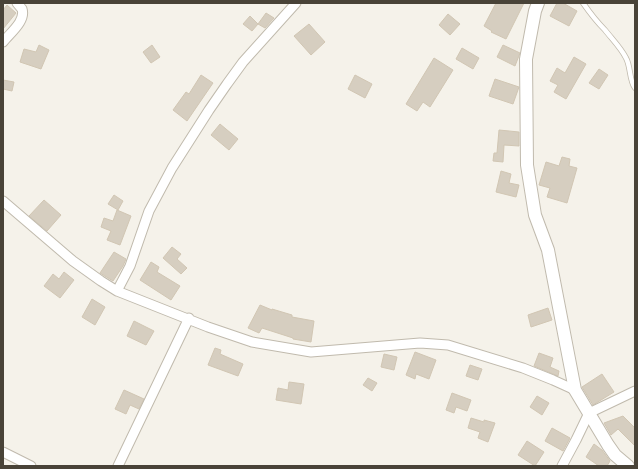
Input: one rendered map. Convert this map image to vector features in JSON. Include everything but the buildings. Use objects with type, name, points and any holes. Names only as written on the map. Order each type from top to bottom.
[{"type":"street","points":[[3,42],[21,21],[23,16],[22,9],[17,3]]},
{"type":"street","points":[[118,291],[130,266],[149,211],[172,168],[209,110],[243,62],[296,3]]},
{"type":"street","points":[[538,3],[535,11],[526,59],[527,165],[536,215],[548,250],[575,390],[608,445],[616,456],[628,466]]},
{"type":"street","points":[[3,201],[73,261],[96,278],[118,291],[189,318],[208,327],[252,342],[311,352],[420,343],[448,345],[523,368],[575,390]]},
{"type":"street","points":[[118,466],[189,318]]},
{"type":"street","points":[[562,466],[589,414],[635,391]]},
{"type":"street","points":[[3,452],[31,466]]},
{"type":"lane","points":[[583,3],[593,18],[627,59],[631,70],[632,82],[635,88]]}]
